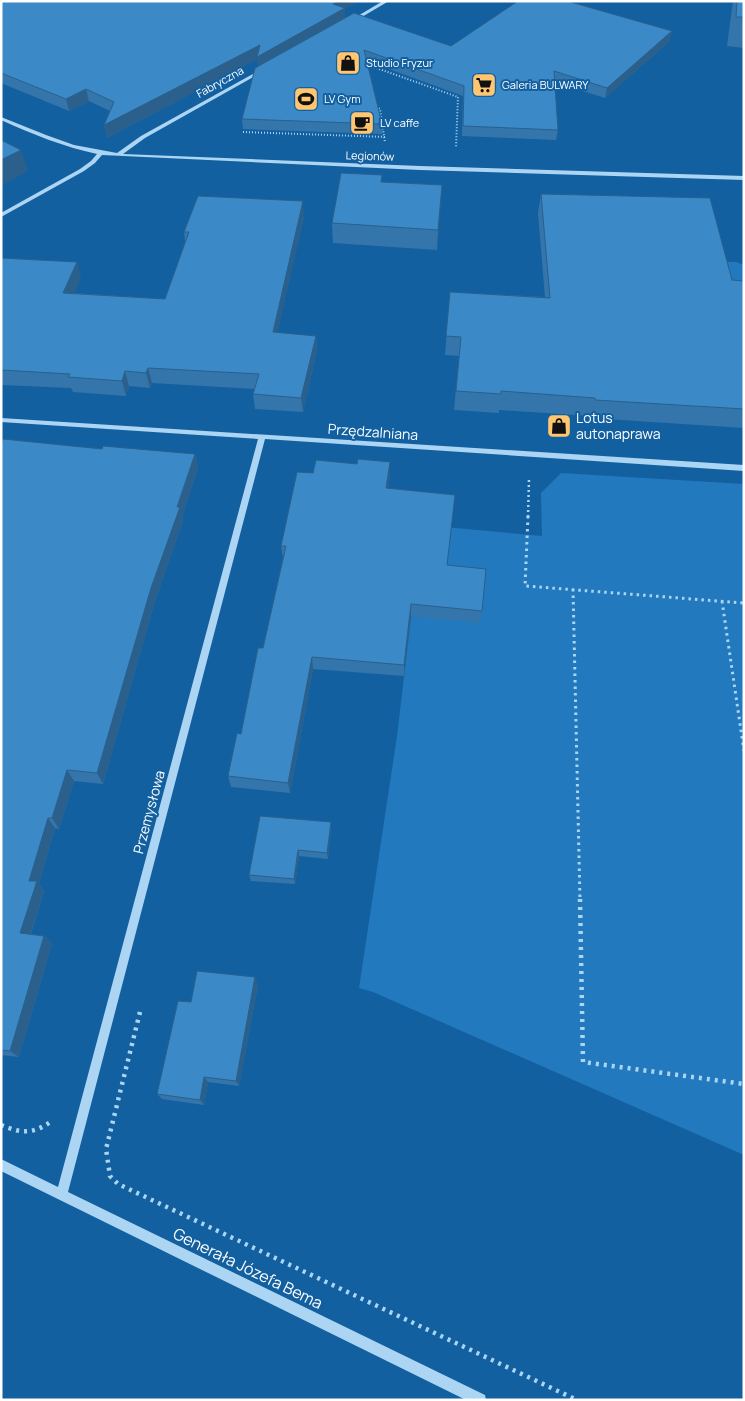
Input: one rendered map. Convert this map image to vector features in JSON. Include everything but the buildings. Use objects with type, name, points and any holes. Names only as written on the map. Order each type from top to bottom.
[{"type":"street","points":[[347,24],[387,1]]},
{"type":"street","name":"Fabryczna","points":[[118,155],[143,138],[272,65]]},
{"type":"street","name":"Legionów","points":[[1,118],[50,140],[100,154],[429,169],[744,178]]},
{"type":"street","points":[[1,215],[82,170],[100,154]]},
{"type":"street","name":"Przędzalniana","points":[[1,420],[744,468]]},
{"type":"street","name":"Przemysłowa","points":[[62,1194],[262,437]]},
{"type":"street","name":"Generała Józefa Bema","points":[[1,1165],[480,1400]]},
{"type":"path","points":[[361,61],[363,64],[458,97],[456,149]]},
{"type":"path","points":[[370,105],[380,109],[386,137],[385,146]]},
{"type":"path","points":[[243,132],[386,137]]},
{"type":"path","points":[[530,455],[525,586],[744,603]]},
{"type":"path","points":[[573,589],[583,1062],[744,1084]]},
{"type":"path","points":[[722,601],[744,751]]},
{"type":"path","points":[[142,1004],[106,1149],[110,1176],[118,1184],[577,1400]]},
{"type":"path","points":[[1,1125],[22,1135],[38,1130],[53,1121],[57,1112]]},
{"type":"shaded area","points":[[679,260],[736,262],[744,265],[744,283],[669,264]]},
{"type":"shaded area","points":[[561,473],[744,484],[744,1155],[373,992],[359,988],[397,736],[422,525],[542,536],[541,493]]},
{"type":"place","name":"Studio Fryzur","points":[[348,63]]},
{"type":"place","name":"Galeria BULWARY","points":[[484,85]]},
{"type":"place","name":"LV Gym","points":[[306,99]]},
{"type":"place","name":"LV caffe","points":[[362,123]]},
{"type":"place","name":"Lotus autonaprawa","points":[[559,426]]}]
